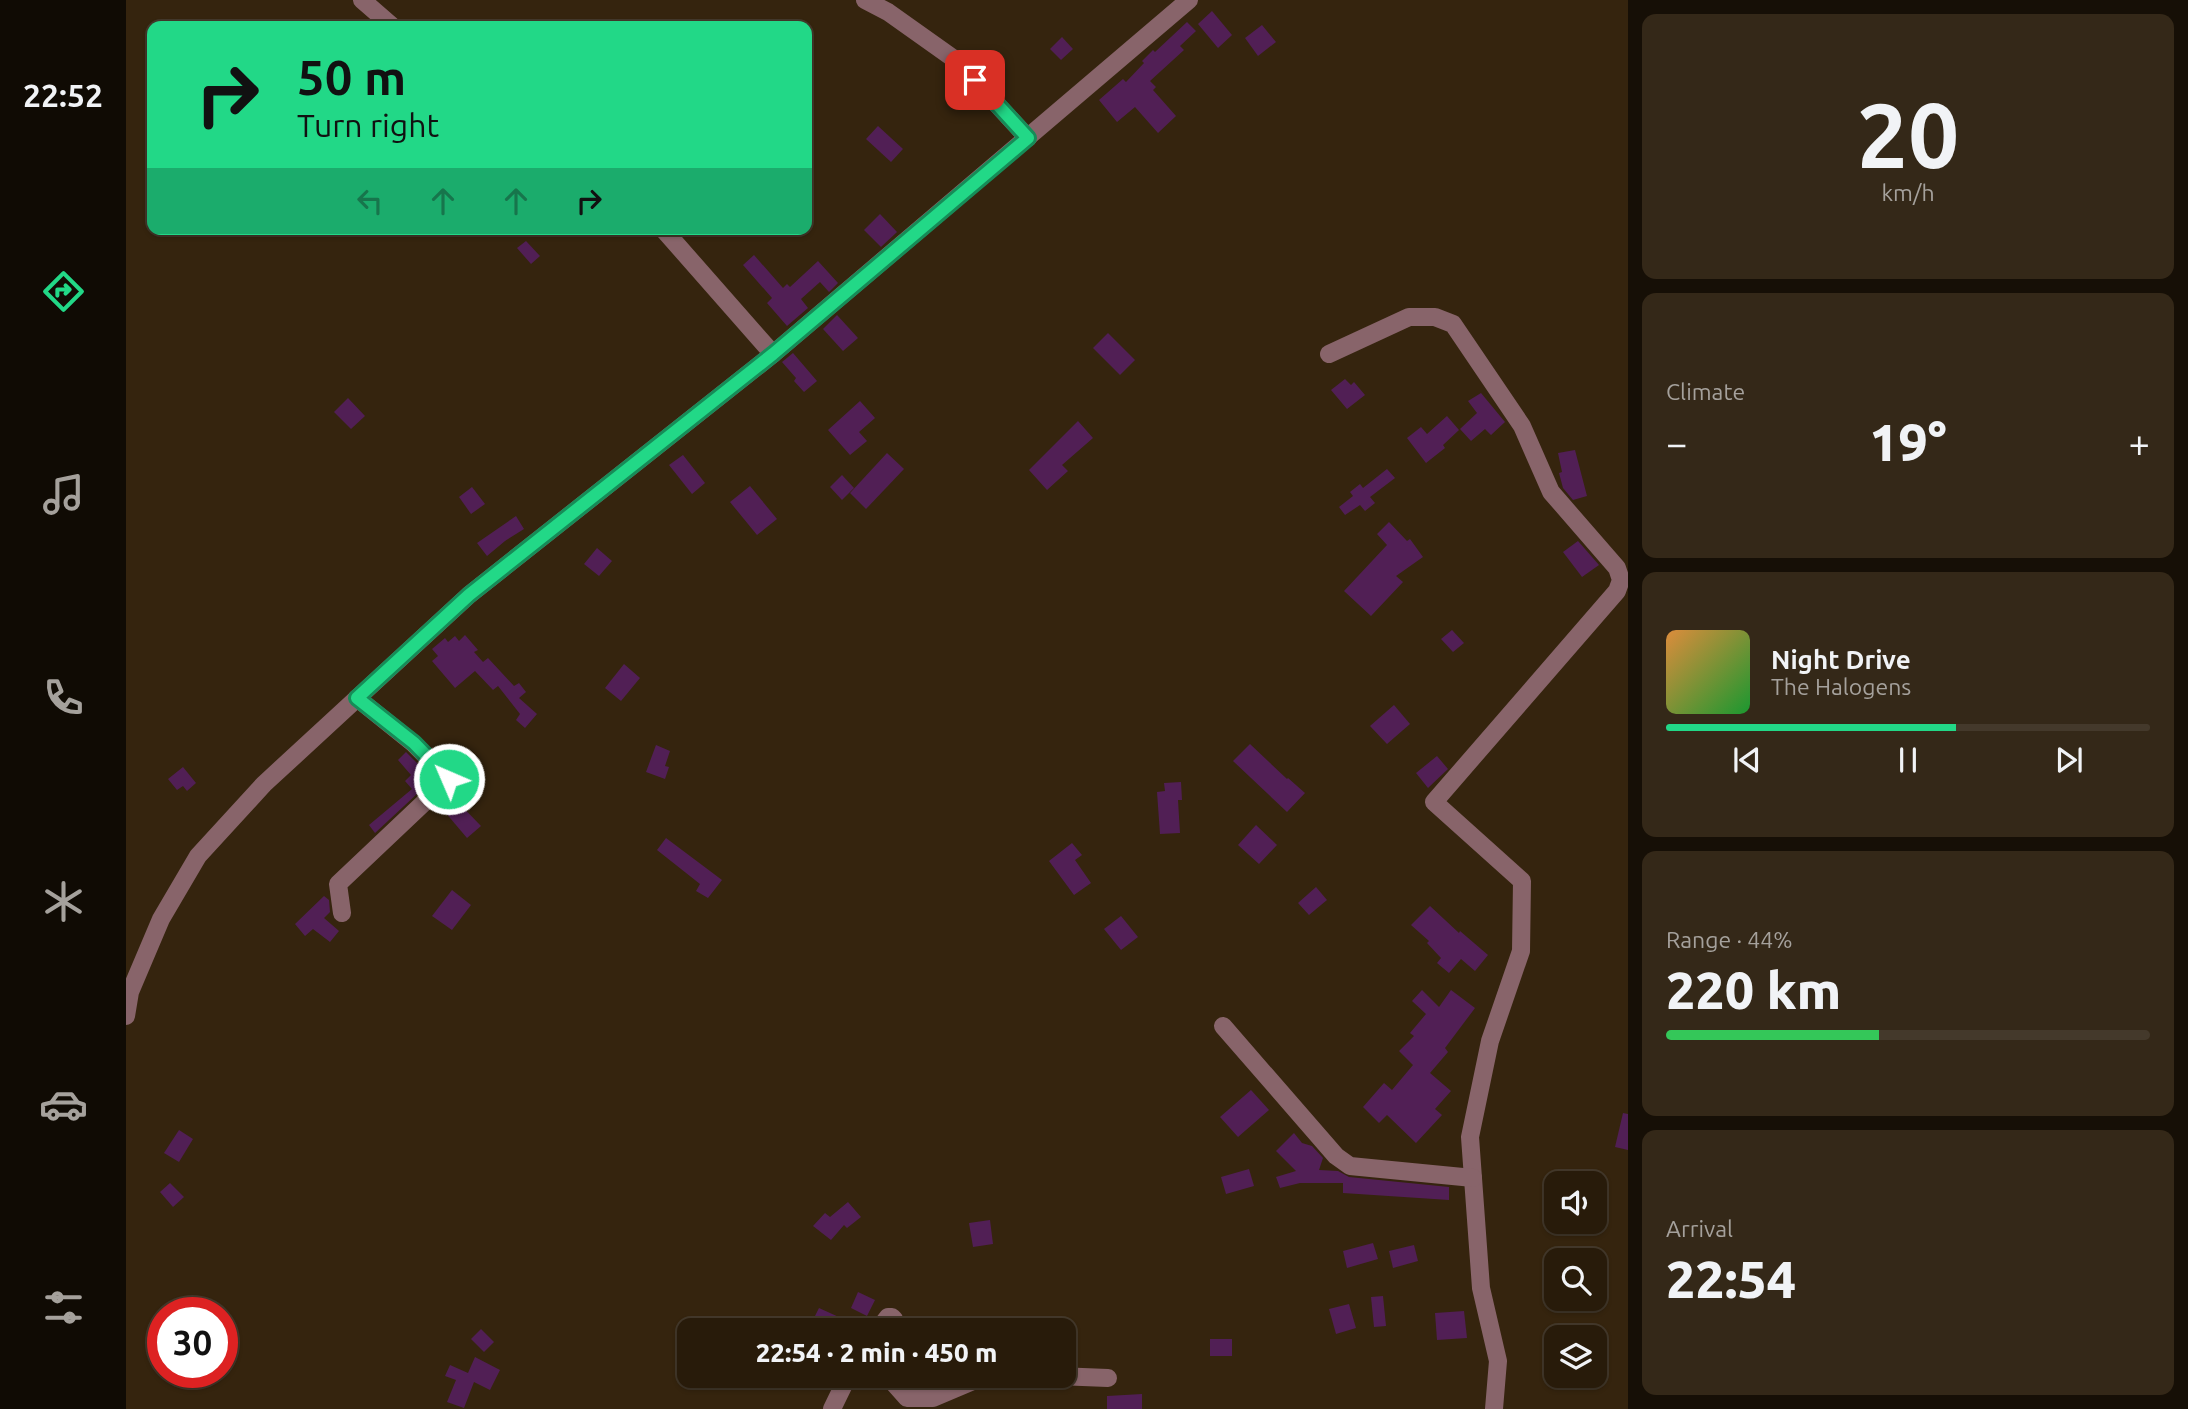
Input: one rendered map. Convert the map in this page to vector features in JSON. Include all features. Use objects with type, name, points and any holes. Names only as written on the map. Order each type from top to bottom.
[{"type":"street","points":[[362,0],[386,21]]},
{"type":"street","points":[[865,0],[888,12],[957,61],[1028,138]]},
{"type":"street","points":[[126,1016],[130,992],[161,919],[198,856],[264,784],[469,595],[773,354],[1189,0]]},
{"type":"street","points":[[668,235],[773,354]]},
{"type":"street","points":[[1329,354],[1409,317],[1435,317],[1453,324],[1521,426],[1551,492],[1617,568],[1621,580],[1617,591],[1434,802],[1522,881],[1521,951],[1490,1041],[1470,1137],[1481,1288],[1498,1361],[1494,1409]]},
{"type":"street","points":[[342,913],[338,884],[449,779],[414,743],[357,698]]},
{"type":"street","points":[[1223,1026],[1336,1156],[1350,1166],[1473,1178]]},
{"type":"street","points":[[1076,1377],[1108,1378]]},
{"type":"street","points":[[832,1409],[842,1388]]},
{"type":"street","points":[[898,1388],[907,1398],[933,1398],[957,1388]]},
{"type":"building","points":[[1212,11],[1232,35],[1218,48],[1198,24]]},
{"type":"building","points":[[1187,22],[1196,31],[1180,46],[1184,50],[1150,81],[1156,87],[1153,90],[1176,116],[1158,133],[1135,107],[1117,122],[1099,100],[1123,79],[1126,82],[1153,50],[1155,52]]},
{"type":"building","points":[[1262,25],[1276,42],[1258,56],[1245,38]]},
{"type":"building","points":[[1062,37],[1073,49],[1061,60],[1050,49]]},
{"type":"building","points":[[878,126],[903,149],[891,162],[866,139]]},
{"type":"building","points":[[880,214],[897,232],[881,247],[864,230]]},
{"type":"building","points":[[526,241],[540,256],[531,264],[517,248]]},
{"type":"building","points":[[754,255],[783,288],[787,284],[790,287],[818,261],[838,283],[829,292],[820,282],[801,299],[808,308],[787,326],[767,303],[772,298],[743,265]]},
{"type":"building","points":[[837,315],[858,338],[843,351],[823,329]]},
{"type":"building","points":[[1108,333],[1135,360],[1120,375],[1093,348]]},
{"type":"building","points":[[793,353],[817,381],[804,392],[782,362]]},
{"type":"building","points":[[1345,379],[1351,385],[1354,382],[1365,395],[1347,409],[1331,390]]},
{"type":"building","points":[[1481,393],[1505,422],[1491,435],[1485,429],[1471,441],[1460,429],[1477,413],[1468,401]]},
{"type":"building","points":[[348,398],[365,416],[351,429],[334,412]]},
{"type":"building","points":[[860,401],[875,418],[859,432],[867,441],[850,455],[828,430]]},
{"type":"building","points":[[1447,416],[1459,430],[1443,445],[1445,448],[1426,463],[1407,438],[1421,427],[1427,434]]},
{"type":"building","points":[[1078,421],[1093,438],[1062,465],[1068,471],[1047,490],[1029,470]]},
{"type":"building","points":[[1575,450],[1587,496],[1573,500],[1563,488],[1558,453]]},
{"type":"building","points":[[887,453],[904,469],[866,509],[850,493]]},
{"type":"building","points":[[683,455],[705,483],[692,494],[669,465]]},
{"type":"building","points":[[1387,469],[1395,478],[1370,497],[1375,503],[1365,511],[1360,505],[1345,515],[1339,507],[1353,496],[1350,492],[1360,484],[1363,488]]},
{"type":"building","points":[[842,475],[854,488],[842,500],[830,487]]},
{"type":"building","points":[[750,486],[777,519],[757,535],[730,502]]},
{"type":"building","points":[[472,487],[485,504],[471,514],[459,497]]},
{"type":"building","points":[[516,516],[524,529],[487,556],[477,543]]},
{"type":"building","points":[[1389,522],[1407,541],[1410,539],[1423,557],[1396,576],[1403,582],[1371,616],[1344,591],[1387,545],[1377,534]]},
{"type":"building","points":[[1578,541],[1599,565],[1582,577],[1563,552]]},
{"type":"building","points":[[597,548],[612,561],[599,576],[584,564]]},
{"type":"building","points":[[1452,630],[1464,643],[1453,652],[1441,639]]},
{"type":"building","points":[[465,635],[478,650],[474,652],[483,662],[488,658],[514,686],[519,683],[526,692],[519,698],[537,714],[525,728],[516,720],[520,714],[498,686],[493,690],[475,671],[455,688],[432,661],[438,656],[432,649],[445,638],[448,642],[455,636],[459,641]]},
{"type":"building","points":[[624,664],[640,678],[621,701],[605,688]]},
{"type":"building","points":[[1394,705],[1410,724],[1387,744],[1370,726]]},
{"type":"building","points":[[1250,744],[1305,793],[1287,812],[1233,761]]},
{"type":"building","points":[[656,745],[670,751],[665,766],[669,767],[665,779],[646,772]]},
{"type":"building","points":[[406,752],[433,779],[375,833],[369,825],[412,789],[405,781],[411,775],[398,760]]},
{"type":"building","points":[[1437,756],[1448,769],[1428,788],[1416,773]]},
{"type":"building","points":[[183,767],[196,783],[187,791],[183,786],[177,790],[168,779]]},
{"type":"building","points":[[1181,782],[1182,800],[1178,800],[1180,833],[1160,834],[1157,792],[1165,791],[1164,783]]},
{"type":"building","points":[[450,794],[481,826],[467,838],[439,805]]},
{"type":"building","points":[[1256,825],[1277,845],[1259,864],[1238,845]]},
{"type":"building","points":[[666,838],[722,880],[708,898],[696,891],[700,884],[657,850]]},
{"type":"building","points":[[1072,843],[1082,855],[1075,860],[1091,883],[1074,895],[1049,861]]},
{"type":"building","points":[[1316,887],[1327,900],[1309,915],[1298,903]]},
{"type":"building","points":[[452,890],[471,905],[452,930],[432,916]]},
{"type":"building","points":[[324,896],[329,900],[330,912],[324,918],[339,931],[330,942],[313,929],[305,936],[295,924]]},
{"type":"building","points":[[1430,906],[1488,955],[1475,971],[1461,959],[1449,973],[1437,963],[1441,958],[1427,943],[1429,941],[1411,925]]},
{"type":"building","points":[[1121,916],[1138,937],[1121,950],[1104,929]]},
{"type":"building","points":[[1422,990],[1439,1007],[1451,990],[1475,1008],[1445,1048],[1448,1052],[1430,1073],[1451,1091],[1435,1109],[1442,1115],[1416,1143],[1387,1115],[1379,1123],[1363,1107],[1384,1083],[1392,1090],[1413,1065],[1399,1051],[1414,1036],[1410,1033],[1426,1014],[1412,1001]]},
{"type":"building","points":[[1251,1090],[1269,1110],[1238,1137],[1220,1117]]},
{"type":"building","points":[[1623,1113],[1628,1114],[1628,1150],[1615,1147]]},
{"type":"building","points":[[179,1130],[193,1139],[179,1162],[164,1153]]},
{"type":"building","points":[[1294,1133],[1302,1143],[1312,1146],[1323,1158],[1319,1170],[1338,1171],[1349,1177],[1449,1187],[1449,1200],[1343,1193],[1343,1183],[1300,1183],[1280,1188],[1276,1177],[1296,1171],[1276,1151]]},
{"type":"building","points":[[1249,1169],[1254,1186],[1226,1194],[1221,1177]]},
{"type":"building","points":[[170,1183],[184,1197],[173,1207],[160,1192]]},
{"type":"building","points":[[848,1202],[861,1217],[847,1228],[844,1225],[831,1240],[813,1226],[825,1213],[830,1217]]},
{"type":"building","points":[[990,1220],[993,1244],[973,1247],[969,1223]]},
{"type":"building","points":[[1373,1243],[1378,1259],[1347,1268],[1343,1251]]},
{"type":"building","points":[[1414,1245],[1418,1261],[1393,1268],[1389,1251]]},
{"type":"building","points":[[858,1292],[875,1300],[867,1316],[851,1308]]},
{"type":"building","points":[[1383,1296],[1386,1326],[1374,1327],[1371,1297]]},
{"type":"building","points":[[1349,1304],[1356,1328],[1336,1334],[1329,1309]]},
{"type":"building","points":[[819,1308],[841,1318],[814,1318]]},
{"type":"building","points":[[1464,1311],[1467,1338],[1437,1340],[1435,1313]]},
{"type":"building","points":[[481,1329],[494,1342],[484,1352],[471,1339]]},
{"type":"building","points":[[1210,1339],[1232,1339],[1232,1356],[1210,1356]]},
{"type":"building","points":[[475,1357],[500,1370],[490,1390],[474,1382],[464,1408],[447,1402],[456,1380],[445,1376],[450,1365],[468,1373]]},
{"type":"building","points":[[1142,1394],[1142,1409],[1107,1409],[1107,1396]]},
{"type":"route","points":[[449,779],[414,743],[357,698],[469,595],[773,354],[1028,138],[975,80]]}]
